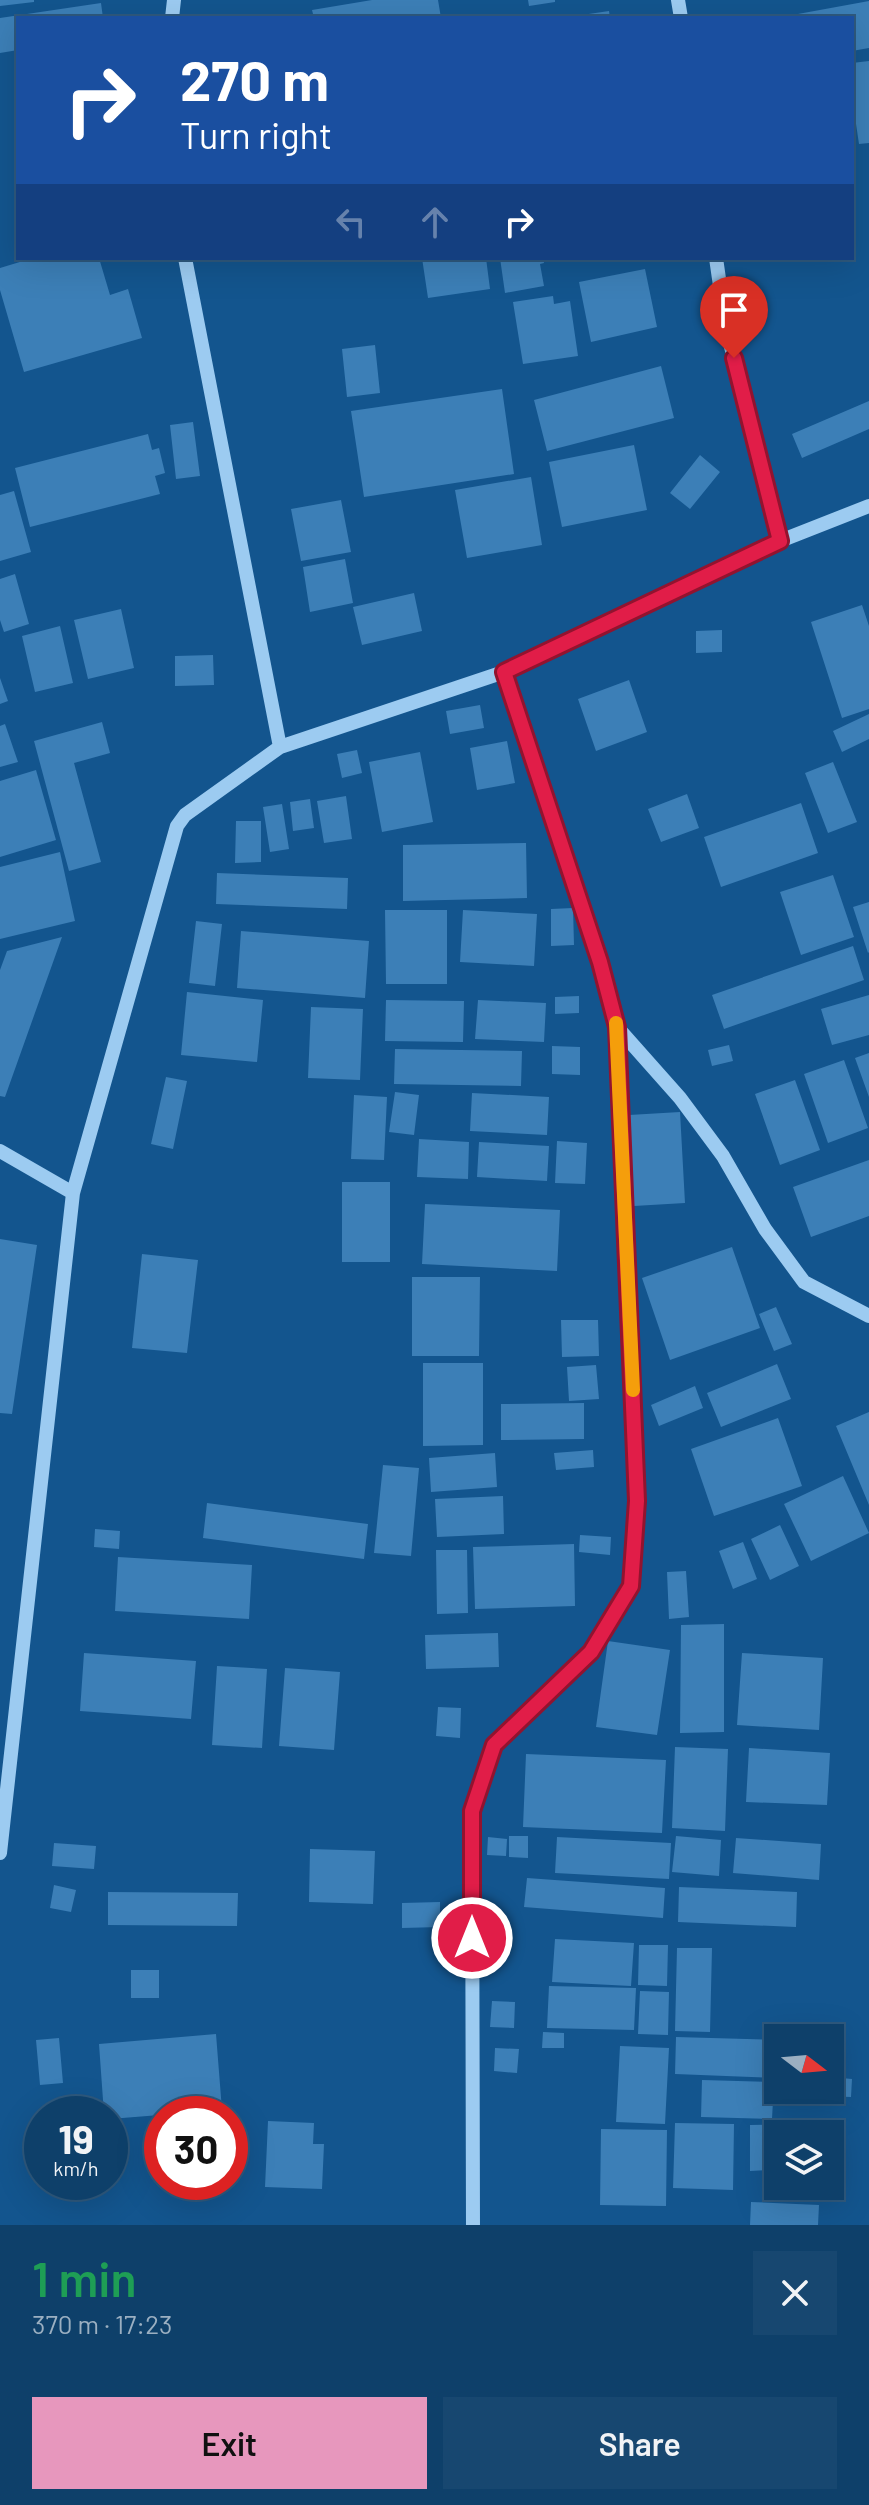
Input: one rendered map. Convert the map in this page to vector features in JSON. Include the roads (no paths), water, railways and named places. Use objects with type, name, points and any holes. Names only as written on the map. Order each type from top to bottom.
[{"type":"street","points":[[185,260],[280,747]]},
{"type":"street","points":[[716,260],[726,327],[780,541]]},
{"type":"street","points":[[0,1853],[73,1193],[177,826],[185,815],[280,747],[504,672],[780,541],[869,506]]},
{"type":"street","points":[[473,2225],[472,1811],[494,1745],[591,1652],[631,1586],[637,1501],[617,1027],[600,962],[504,672]]},
{"type":"street","points":[[617,1027],[680,1098],[723,1156],[765,1229],[804,1282],[869,1316]]},
{"type":"street","points":[[0,1151],[73,1193]]}]
